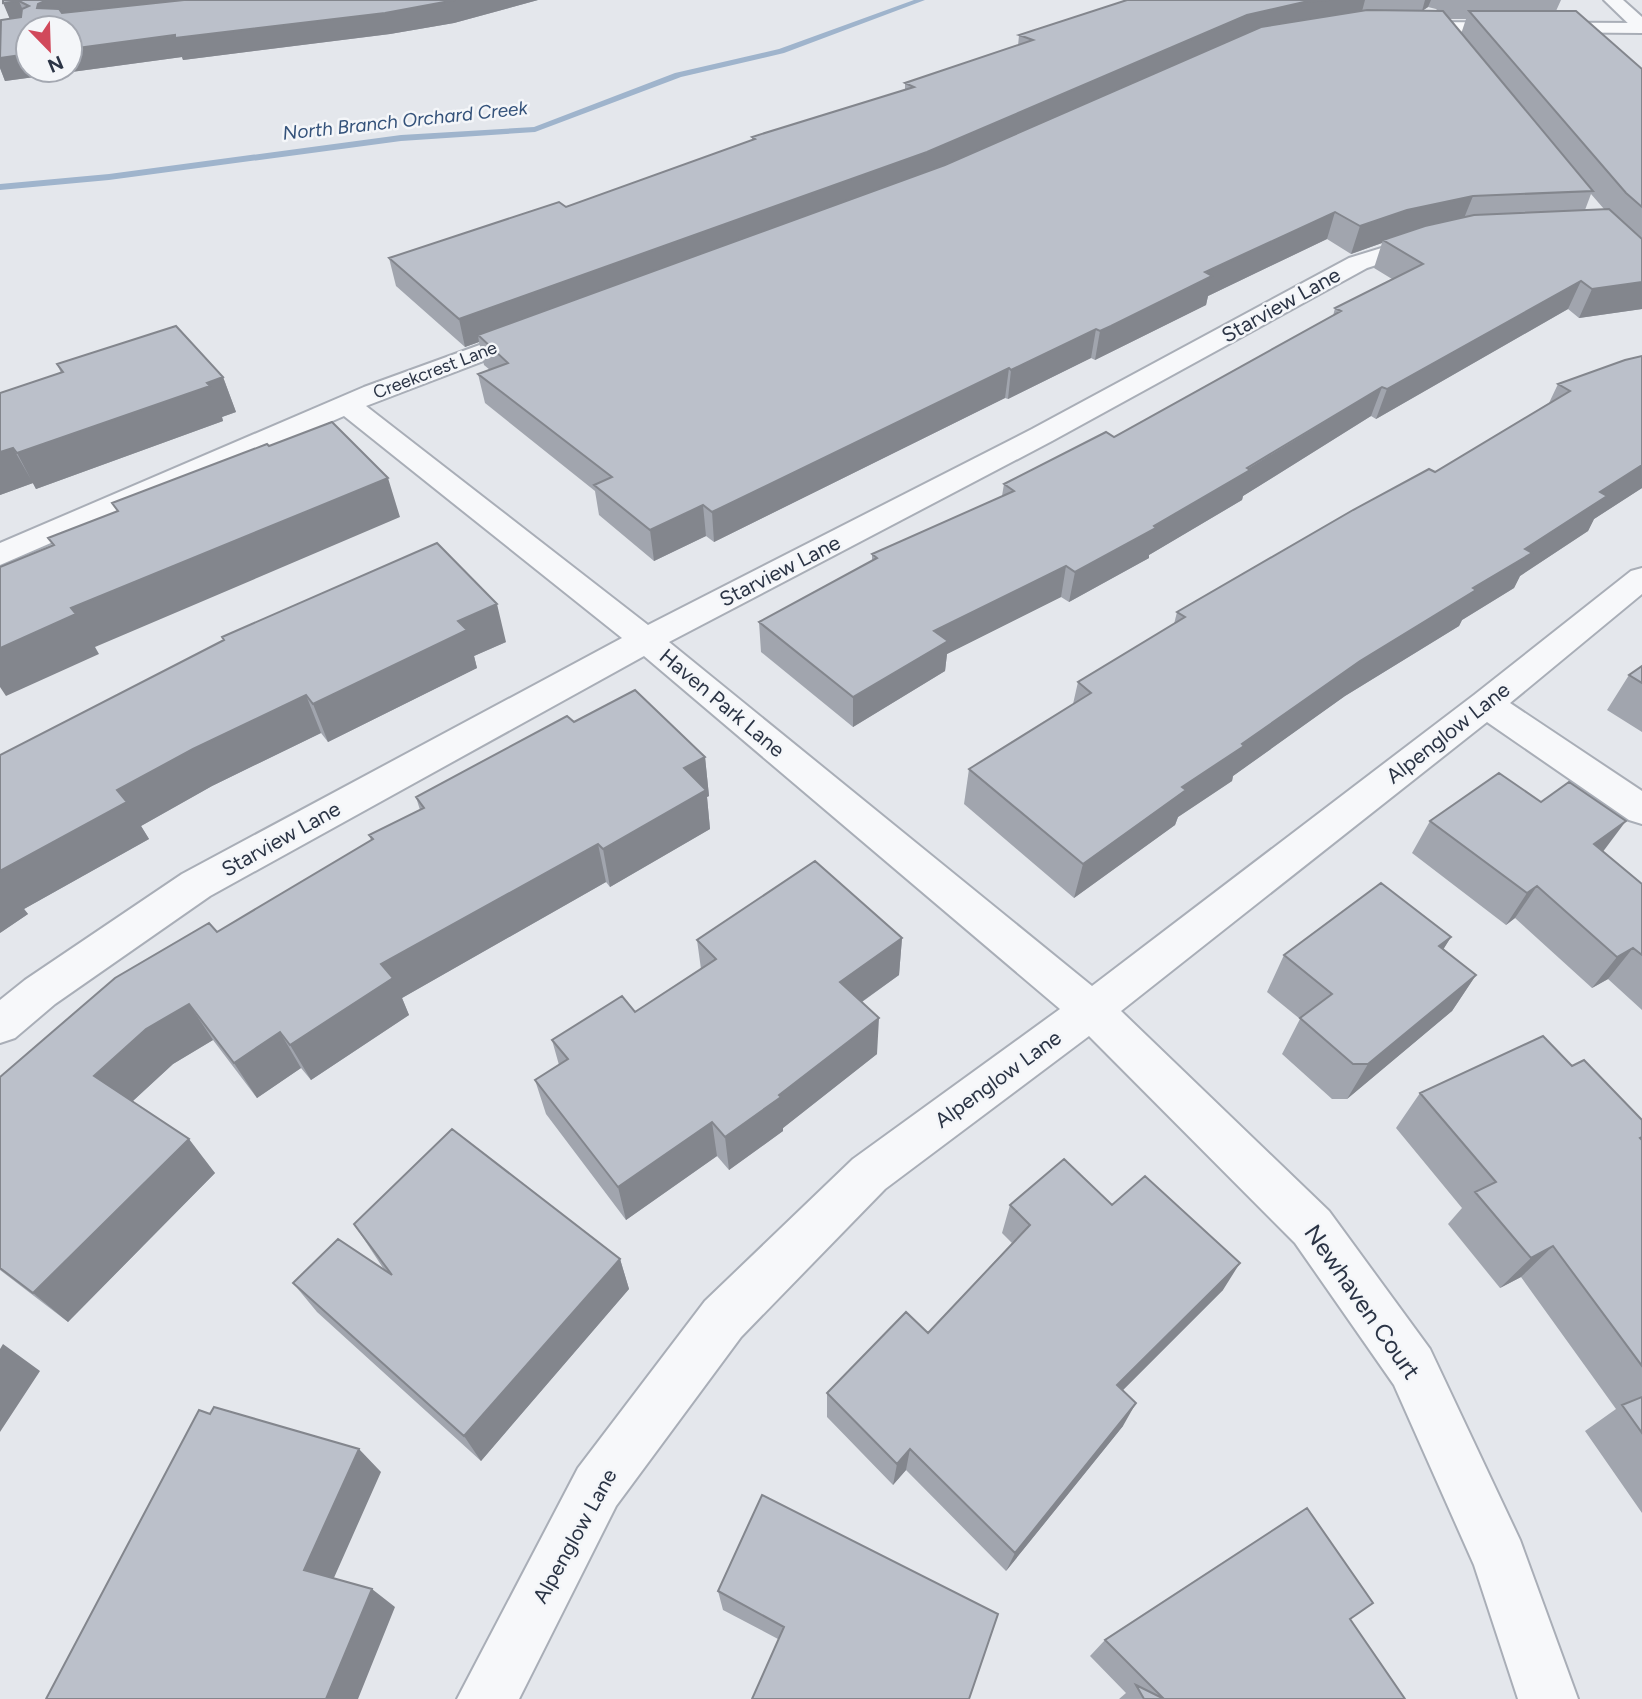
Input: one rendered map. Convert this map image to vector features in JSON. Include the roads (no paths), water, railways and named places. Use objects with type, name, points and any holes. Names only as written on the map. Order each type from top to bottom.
[{"type":"street","points":[[1613,0],[1642,27]]},
{"type":"street","points":[[1420,9],[1440,26],[1457,47]]},
{"type":"street","points":[[1387,27],[1642,27]]},
{"type":"street","name":"Starview Lane","points":[[0,1025],[40,992],[196,885],[646,640],[1042,435],[1358,263],[1407,245],[1451,236]]},
{"type":"street","name":"Creekcrest Lane","points":[[0,555],[347,405],[556,325]]},
{"type":"street","name":"Haven Park Lane","points":[[347,405],[646,640],[1091,1010]]},
{"type":"street","name":"Alpenglow Lane","points":[[487,1699],[597,1487],[723,1319],[869,1174],[1091,1010],[1486,704],[1642,578]]},
{"type":"street","points":[[1486,704],[1642,810]]},
{"type":"street","name":"Newhaven Court","points":[[1091,1010],[1312,1227],[1412,1367],[1500,1560],[1548,1699]]},
{"type":"waterway","name":"North Branch Orchard Creek","points":[[0,187],[109,177],[401,138],[535,129],[678,75],[781,51],[921,0]]}]
